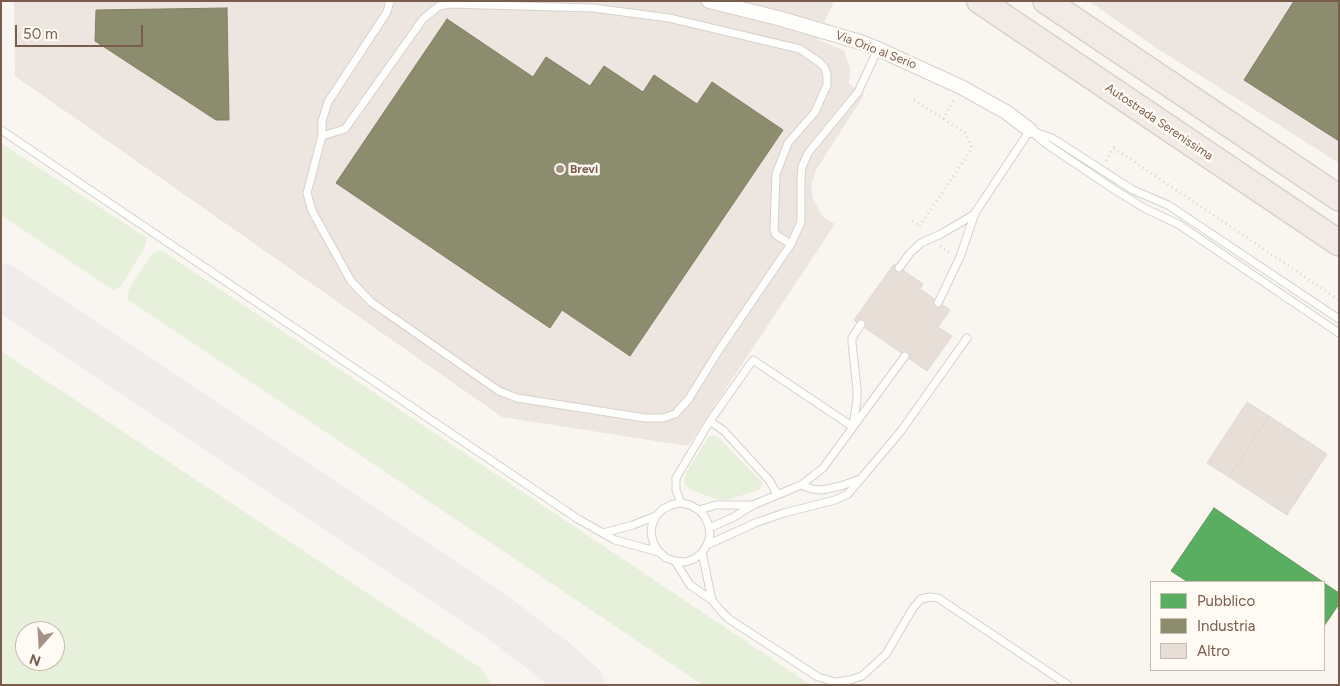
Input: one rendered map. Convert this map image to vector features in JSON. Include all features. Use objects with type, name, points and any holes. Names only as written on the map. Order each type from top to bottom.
[{"type":"highway","name":"Autostrada Serenissima","points":[[980,1],[1339,243]]},
{"type":"highway","points":[[1046,1],[1339,198]]},
{"type":"street","name":"Via Orio al Serio","points":[[709,1],[778,18],[878,49],[961,87],[1006,112],[1030,130]]},
{"type":"lane","points":[[390,1],[387,12],[328,102],[322,122],[322,136],[307,193],[312,210],[351,280],[371,302],[499,391],[516,398],[645,418],[663,418],[675,414],[688,400],[719,350],[791,244],[801,222],[802,167],[808,153],[858,92],[878,49]]},
{"type":"lane","points":[[322,136],[345,129],[423,19],[439,6],[450,4],[593,8],[669,18],[800,50],[811,56],[824,68],[827,75],[827,85],[816,112],[788,143],[776,174],[774,229],[776,235],[791,244]]},
{"type":"lane","points":[[1,130],[570,513],[615,540],[659,552]]},
{"type":"lane","points":[[938,303],[960,257],[976,213],[1030,130]]},
{"type":"lane","points":[[1030,130],[1052,138],[1133,190],[1168,204],[1339,319]]},
{"type":"lane","points":[[1030,130],[1045,143],[1112,188],[1144,208],[1178,224],[1339,334]]},
{"type":"lane","points":[[899,268],[910,253],[921,243],[941,234],[976,213]]},
{"type":"lane","points":[[853,427],[857,389],[852,338],[861,324]]},
{"type":"lane","points":[[707,545],[755,523],[784,513],[835,500],[848,494],[902,431],[967,338]]},
{"type":"lane","points":[[709,528],[734,517],[753,505],[801,485],[823,468],[905,356]]},
{"type":"lane","points":[[681,503],[676,490],[676,478],[710,421],[753,360],[853,427]]},
{"type":"lane","points":[[710,421],[724,431],[773,485],[777,494]]},
{"type":"lane","points":[[801,485],[822,490],[863,478]]},
{"type":"lane","points":[[681,503],[699,510],[705,517],[710,535],[702,553],[685,562],[666,558],[654,544],[651,534],[656,516],[663,509],[681,503]]},
{"type":"lane","points":[[699,510],[716,506],[753,505]]},
{"type":"lane","points":[[603,533],[633,525],[656,516]]},
{"type":"lane","points":[[702,553],[712,600]]},
{"type":"lane","points":[[675,561],[690,585],[712,600],[720,610],[737,624],[818,677],[835,682],[862,676],[886,654],[913,608],[921,599],[930,597],[938,598],[1068,685]]},
{"type":"path","points":[[914,100],[966,133],[970,140],[971,150],[920,226]]},
{"type":"path","points":[[943,119],[954,100]]},
{"type":"path","points":[[1105,162],[1114,148],[1339,300]]},
{"type":"path","points":[[912,221],[920,226],[923,231]]},
{"type":"path","points":[[939,246],[951,254]]},
{"type":"shaded area","points":[[14,1],[834,1],[817,39],[844,51],[850,68],[849,84],[864,95],[816,170],[811,186],[813,199],[823,217],[835,224],[688,446],[502,417],[15,76]]},
{"type":"shaded area","points":[[1089,1],[1339,1],[1339,163],[1155,47]]},
{"type":"green space","points":[[1,143],[147,238],[145,247],[121,286],[113,290],[1,215]]},
{"type":"green space","points":[[161,250],[811,685],[703,685],[127,299],[129,289],[152,254]]},
{"type":"green space","points":[[1,351],[482,669],[491,685],[1,685]]},
{"type":"green space","points":[[713,435],[720,439],[761,481],[762,484],[759,490],[730,499],[719,500],[691,490],[685,485],[686,473],[709,436]]},
{"type":"building: Pubblico","points":[[1214,508],[1322,581],[1186,581],[1171,571]]},
{"type":"building: Pubblico","points":[[1325,584],[1339,593],[1339,604],[1325,625]]},
{"type":"building: Industria","points":[[1294,1],[1339,1],[1339,141],[1244,80]]},
{"type":"building: Industria","points":[[227,8],[229,120],[216,120],[95,41],[96,10]]},
{"type":"building: Industria","points":[[447,19],[533,77],[546,57],[590,86],[604,66],[643,92],[654,75],[697,104],[712,82],[783,130],[630,356],[562,310],[550,328],[336,183]]},
{"type":"building: Altro","points":[[894,264],[923,284],[920,289],[950,310],[938,327],[952,336],[927,371],[854,320]]},
{"type":"building: Altro","points":[[1247,402],[1269,416],[1229,477],[1207,463]]},
{"type":"building: Altro","points":[[1269,416],[1327,454],[1287,515],[1229,477]]},
{"type":"taxiway","points":[[1,286],[496,616],[555,661],[582,685]]},
{"type":"place","name":"Brevi","points":[[560,169]]}]
